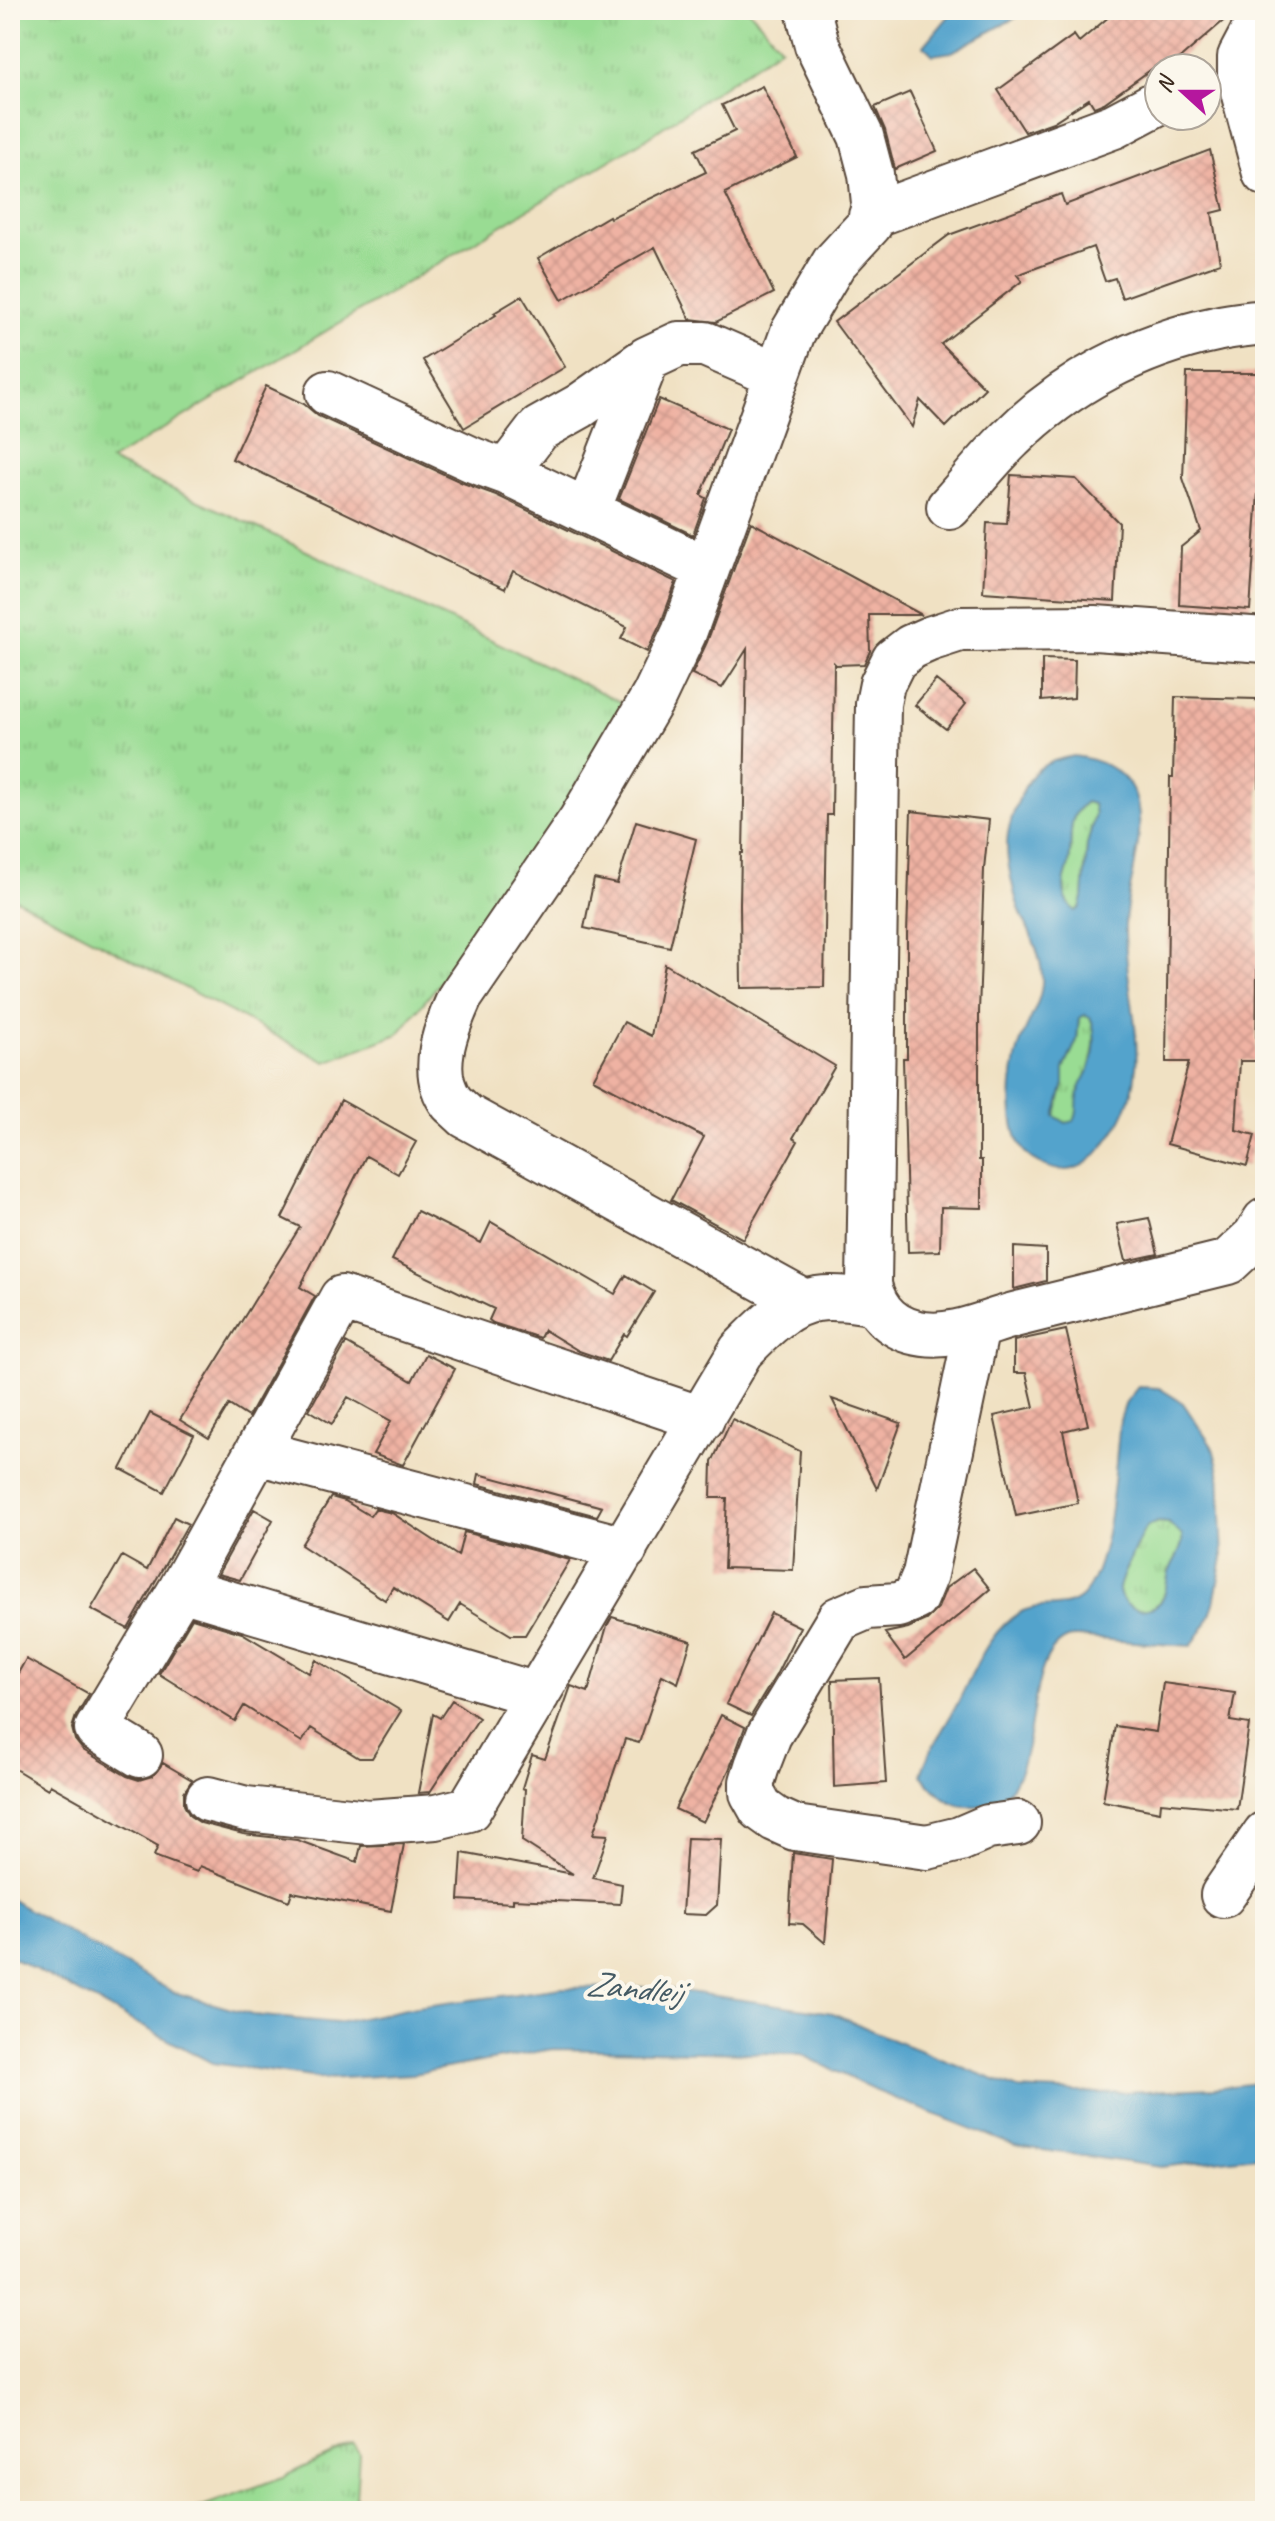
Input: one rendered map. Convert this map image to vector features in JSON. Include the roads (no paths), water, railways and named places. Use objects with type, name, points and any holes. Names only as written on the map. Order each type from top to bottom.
[{"type":"lane","points":[[804,1302],[466,1116],[451,1102],[439,1065],[449,1019],[460,997],[581,820],[654,696],[684,633],[793,332],[834,263],[870,224],[874,203],[871,174],[861,136],[817,45],[808,10]]},
{"type":"lane","points":[[1265,16],[1224,66],[1240,80],[1265,173]]},
{"type":"lane","points":[[871,216],[1114,126],[1143,111]]},
{"type":"lane","points":[[949,507],[1011,437],[1058,398],[1101,370],[1217,328],[1265,322]]},
{"type":"lane","points":[[506,472],[539,429],[580,406],[647,359],[679,344],[705,344],[776,375]]},
{"type":"lane","points":[[588,510],[647,359]]},
{"type":"lane","points":[[328,393],[588,510],[707,569]]},
{"type":"lane","points":[[1265,640],[1095,628],[960,629],[911,647],[894,660],[882,684],[878,704],[869,1285],[873,1302],[887,1319],[924,1334],[951,1334],[1228,1262],[1255,1237],[1265,1221]]},
{"type":"lane","points":[[140,1755],[97,1729],[181,1589],[342,1298],[702,1419]]},
{"type":"lane","points":[[208,1799],[246,1809],[369,1822],[436,1817],[469,1809],[741,1351],[771,1321],[804,1302],[819,1298],[873,1302]]},
{"type":"lane","points":[[977,1327],[925,1574],[915,1598],[898,1605],[867,1607],[839,1619],[769,1735],[752,1782],[752,1793],[761,1809],[795,1828],[927,1847],[960,1839],[988,1827],[1018,1823]]},
{"type":"lane","points":[[257,1452],[625,1549]]},
{"type":"lane","points":[[181,1589],[537,1695]]},
{"type":"lane","points":[[1223,1895],[1265,1834]]},
{"type":"water","points":[[954,10],[1030,10],[952,52],[933,55],[924,46]]},
{"type":"water","points":[[1064,758],[1090,759],[1106,765],[1126,780],[1137,802],[1139,836],[1125,923],[1136,1037],[1132,1091],[1122,1117],[1105,1144],[1088,1162],[1062,1170],[1032,1159],[1016,1136],[1013,1121],[1011,1105],[1016,1057],[1038,1002],[1042,976],[1037,952],[1014,893],[1007,843],[1012,817],[1029,779],[1040,768]],"holes":[[[1086,802],[1093,804],[1095,814],[1087,845],[1083,898],[1080,908],[1075,911],[1066,898],[1064,885],[1072,822]],[[1085,1015],[1090,1017],[1094,1029],[1093,1055],[1079,1092],[1076,1118],[1066,1123],[1055,1116],[1064,1084],[1064,1069],[1077,1040],[1079,1018]]]},
{"type":"water","points":[[1138,1387],[1159,1388],[1183,1403],[1213,1448],[1219,1471],[1223,1558],[1207,1623],[1191,1646],[1068,1638],[1052,1651],[1042,1671],[1026,1752],[1018,1776],[1004,1795],[984,1805],[955,1804],[941,1796],[921,1775],[927,1758],[982,1655],[1000,1629],[1010,1619],[1030,1608],[1074,1602],[1091,1583],[1106,1540],[1120,1420],[1126,1402]],"holes":[[[1158,1522],[1168,1523],[1182,1535],[1182,1540],[1164,1597],[1150,1608],[1130,1607],[1119,1590],[1130,1559],[1146,1527]]]},
{"type":"water","points":[[10,1899],[173,1992],[252,2015],[337,2023],[416,2007],[562,1988],[654,1987],[833,2013],[1018,2089],[1099,2093],[1214,2088],[1265,2082],[1265,2155],[1161,2167],[1015,2146],[874,2090],[801,2054],[553,2049],[413,2074],[325,2079],[212,2063],[10,1956]]},
{"type":"water label","name":"Zandleij","points":[[634,1987]]}]
